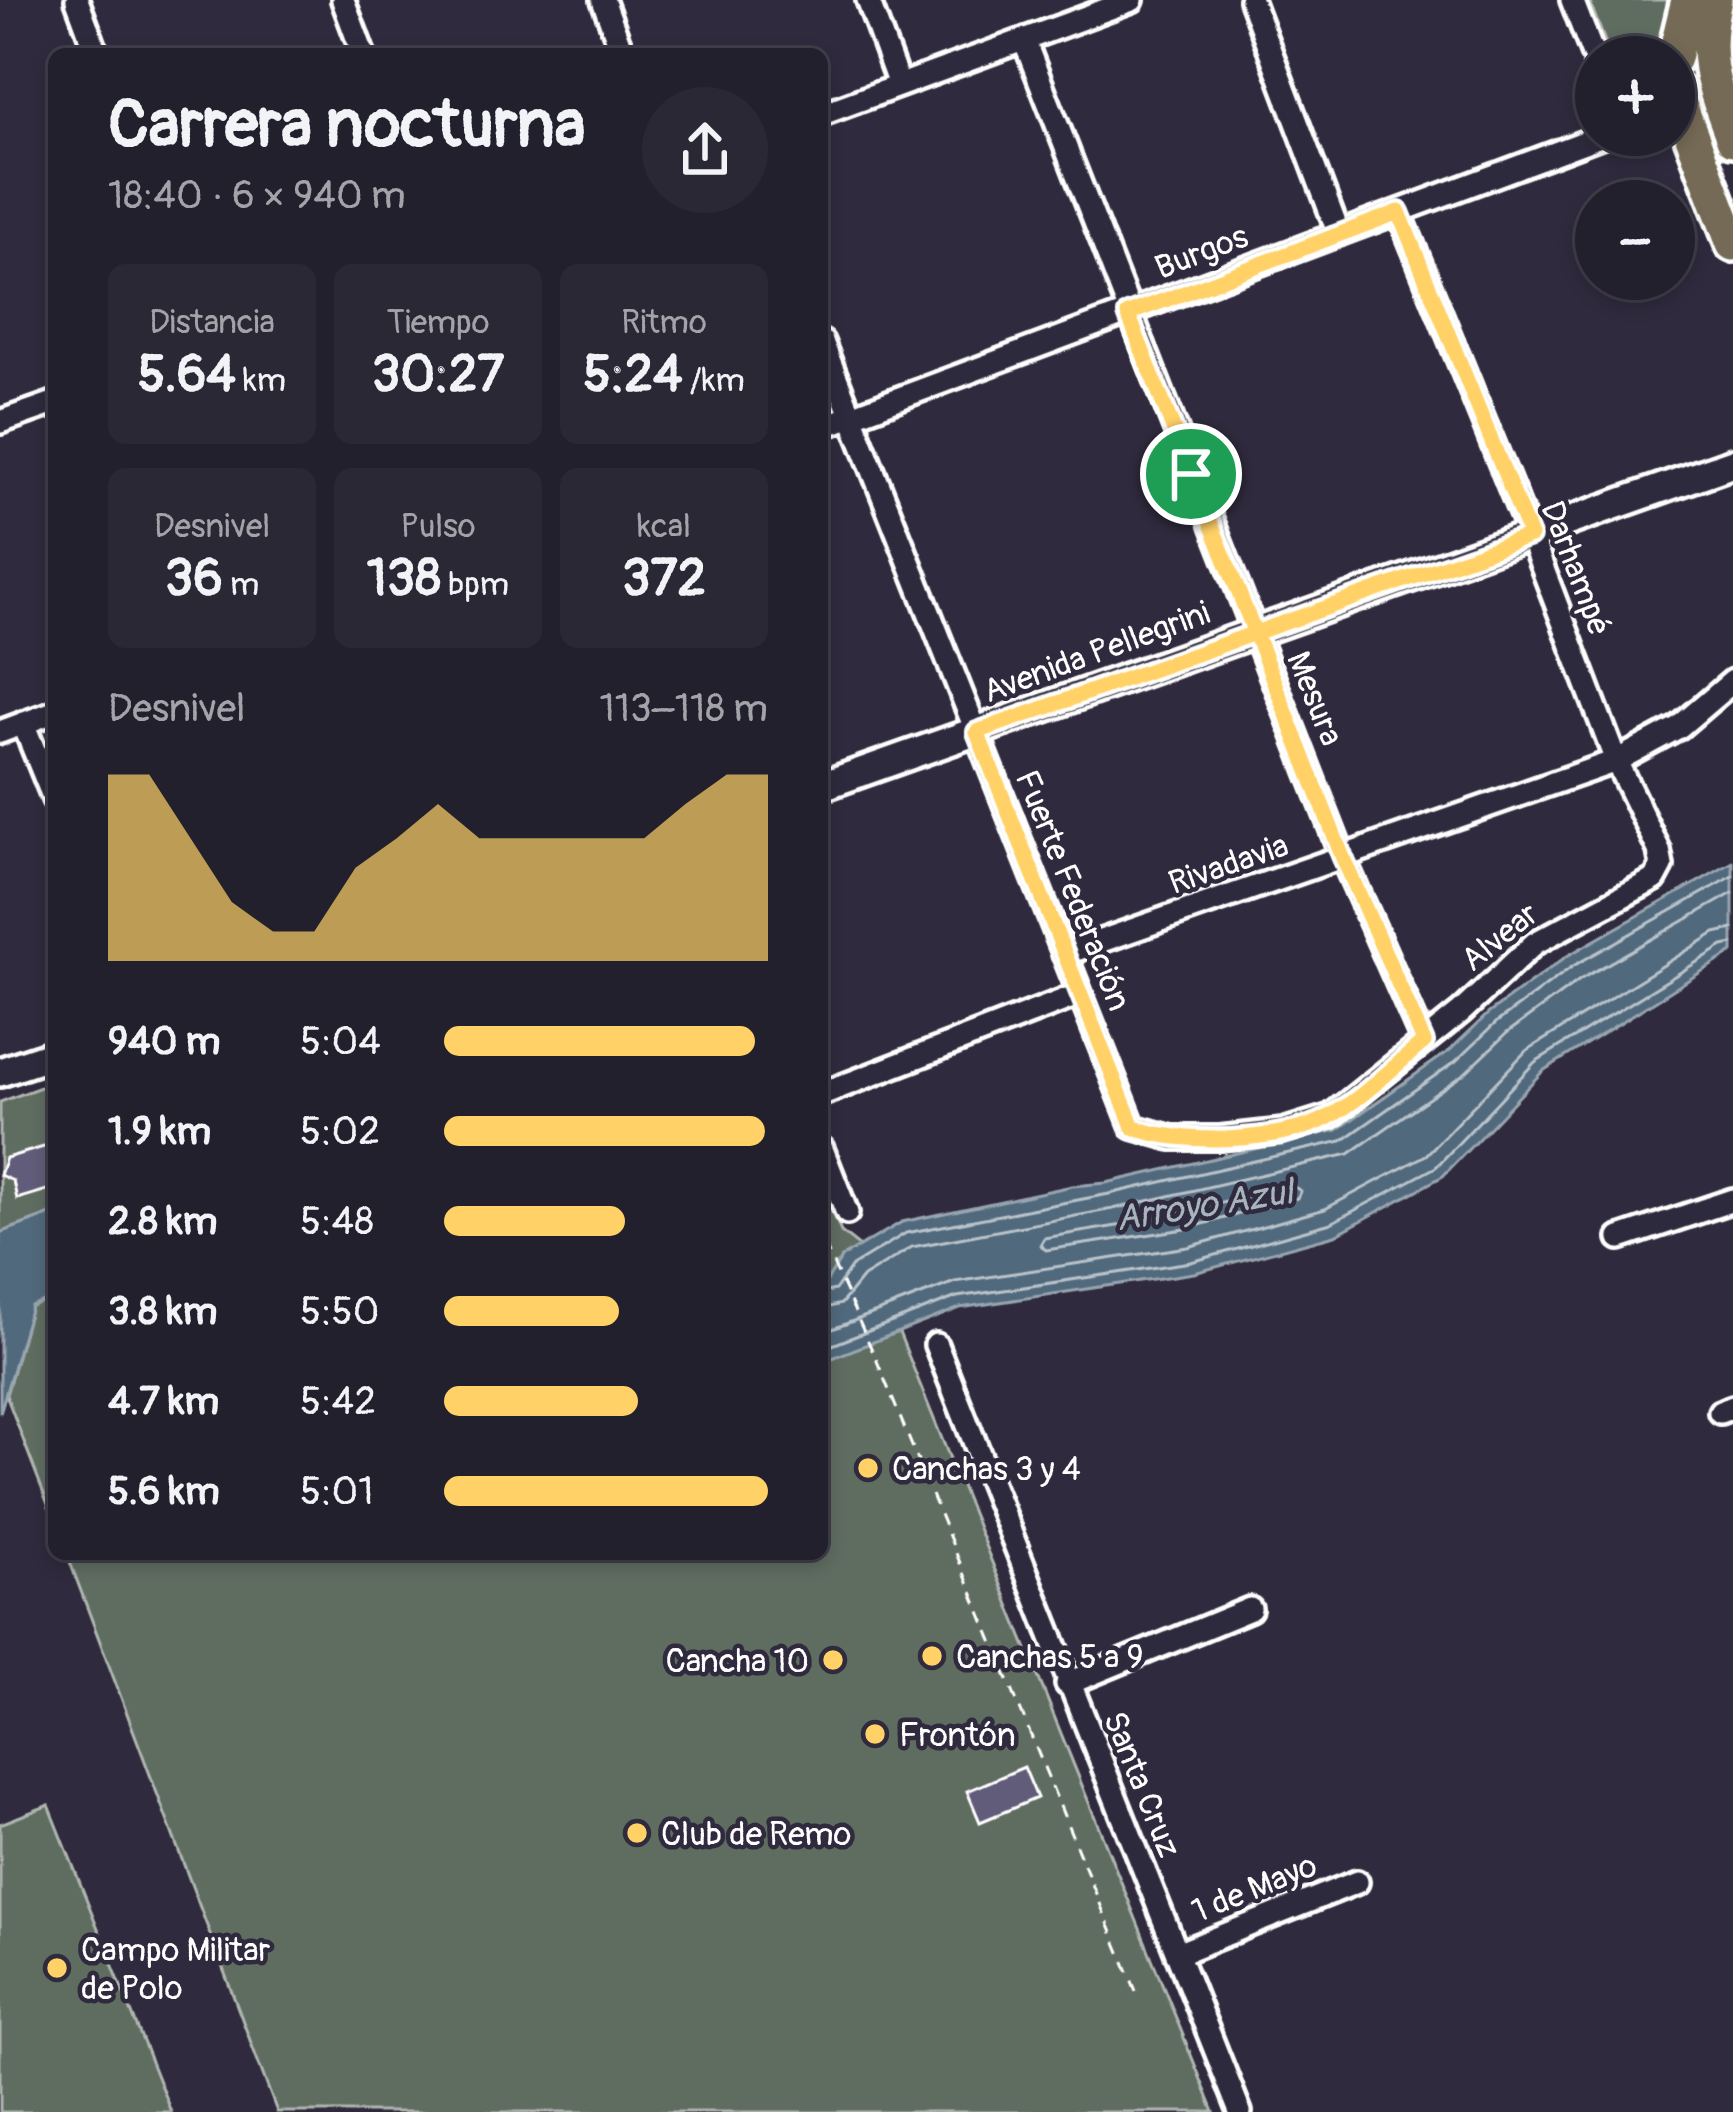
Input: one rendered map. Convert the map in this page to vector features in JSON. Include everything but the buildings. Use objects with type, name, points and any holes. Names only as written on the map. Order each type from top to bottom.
[{"type":"main road","points":[[1679,36],[1688,0]]},
{"type":"main road","points":[[1715,0],[1706,49],[1715,92],[1733,139]]},
{"type":"main road","points":[[1695,148],[1733,244]]},
{"type":"main road","name":"Avenida Pellegrini","points":[[828,784],[1733,463]]},
{"type":"main road","points":[[0,1072],[48,1056]]},
{"type":"street","points":[[77,0],[95,48]]},
{"type":"street","points":[[344,0],[361,48]]},
{"type":"street","points":[[603,0],[621,48]]},
{"type":"street","points":[[868,0],[899,85]]},
{"type":"street","points":[[1251,0],[1339,234]]},
{"type":"street","points":[[1572,0],[1586,36]]},
{"type":"street","points":[[828,111],[1128,1]]},
{"type":"street","name":"Mesura","points":[[1024,40],[1343,858],[1424,1042]]},
{"type":"street","points":[[1695,96],[1715,92]]},
{"type":"street","name":"Burgos","points":[[828,426],[1575,146]]},
{"type":"street","name":"Darhampé","points":[[1399,212],[1616,761],[1662,858],[1655,879]]},
{"type":"street","name":"Fuerte Federación","points":[[828,356],[1133,1127]]},
{"type":"street","points":[[0,422],[48,405]]},
{"type":"street","name":"Rivadavia","points":[[1064,954],[1616,761],[1679,727],[1733,681]]},
{"type":"street","points":[[0,732],[48,714]]},
{"type":"street","points":[[23,723],[48,784]]},
{"type":"street","name":"Alvear","points":[[1133,1127],[1153,1136],[1204,1138],[1312,1125],[1331,1116],[1424,1042],[1535,943],[1655,879]]},
{"type":"street","points":[[828,1092],[1080,994]]},
{"type":"street","points":[[828,1164],[847,1213]]},
{"type":"street","points":[[1620,1238],[1733,1200]]},
{"type":"street","name":"Santa Cruz","points":[[936,1345],[1240,2112]]},
{"type":"street","points":[[1067,1684],[1250,1609]]},
{"type":"street","name":"1 de Mayo","points":[[1177,1954],[1357,1882]]},
{"type":"path","points":[[828,1257],[877,1361],[1136,1991]]},
{"type":"green space","points":[[1589,0],[1683,0],[1674,36],[1603,36]]},
{"type":"green space","points":[[48,1084],[48,1215],[0,1233],[0,1102]]},
{"type":"green space","points":[[828,1200],[841,1232],[860,1247],[842,1257],[828,1279]]},
{"type":"green space","points":[[48,1299],[48,1504],[6,1395],[31,1306]]},
{"type":"green space","name":"Club de Remo","points":[[898,1330],[1214,2112],[277,2112],[69,1560],[828,1560],[828,1359]]},
{"type":"green space","name":"Campo Militar de Polo","points":[[49,1805],[171,2112],[0,2112],[0,1824]]},
{"type":"water","name":"Arroyo Azul","points":[[1733,862],[1733,952],[1543,1071],[1443,1176],[1335,1235],[1194,1273],[960,1308],[828,1360],[828,1279],[842,1257],[902,1222],[1106,1183],[1337,1130],[1449,1051],[1489,1013],[1567,956]]},
{"type":"water","points":[[48,1215],[48,1299],[31,1306],[0,1413],[0,1233]]},
{"type":"place","name":"Canchas 3 y 4","points":[[868,1468]]},
{"type":"place","name":"Canchas 5 a 9","points":[[932,1656]]},
{"type":"place","name":"Cancha 10","points":[[833,1660]]},
{"type":"place","name":"Frontón","points":[[875,1734]]},
{"type":"place","name":"Club de Remo","points":[[637,1833]]},
{"type":"place","name":"Campo Militar de Polo","points":[[57,1968]]},
{"type":"route","points":[[1191,474],[1128,314],[1399,212],[1530,536],[1255,633],[1343,858],[1424,1042],[1331,1116],[1312,1125],[1220,1138],[1153,1136],[1133,1127],[977,732],[1255,633],[1191,474]]}]
